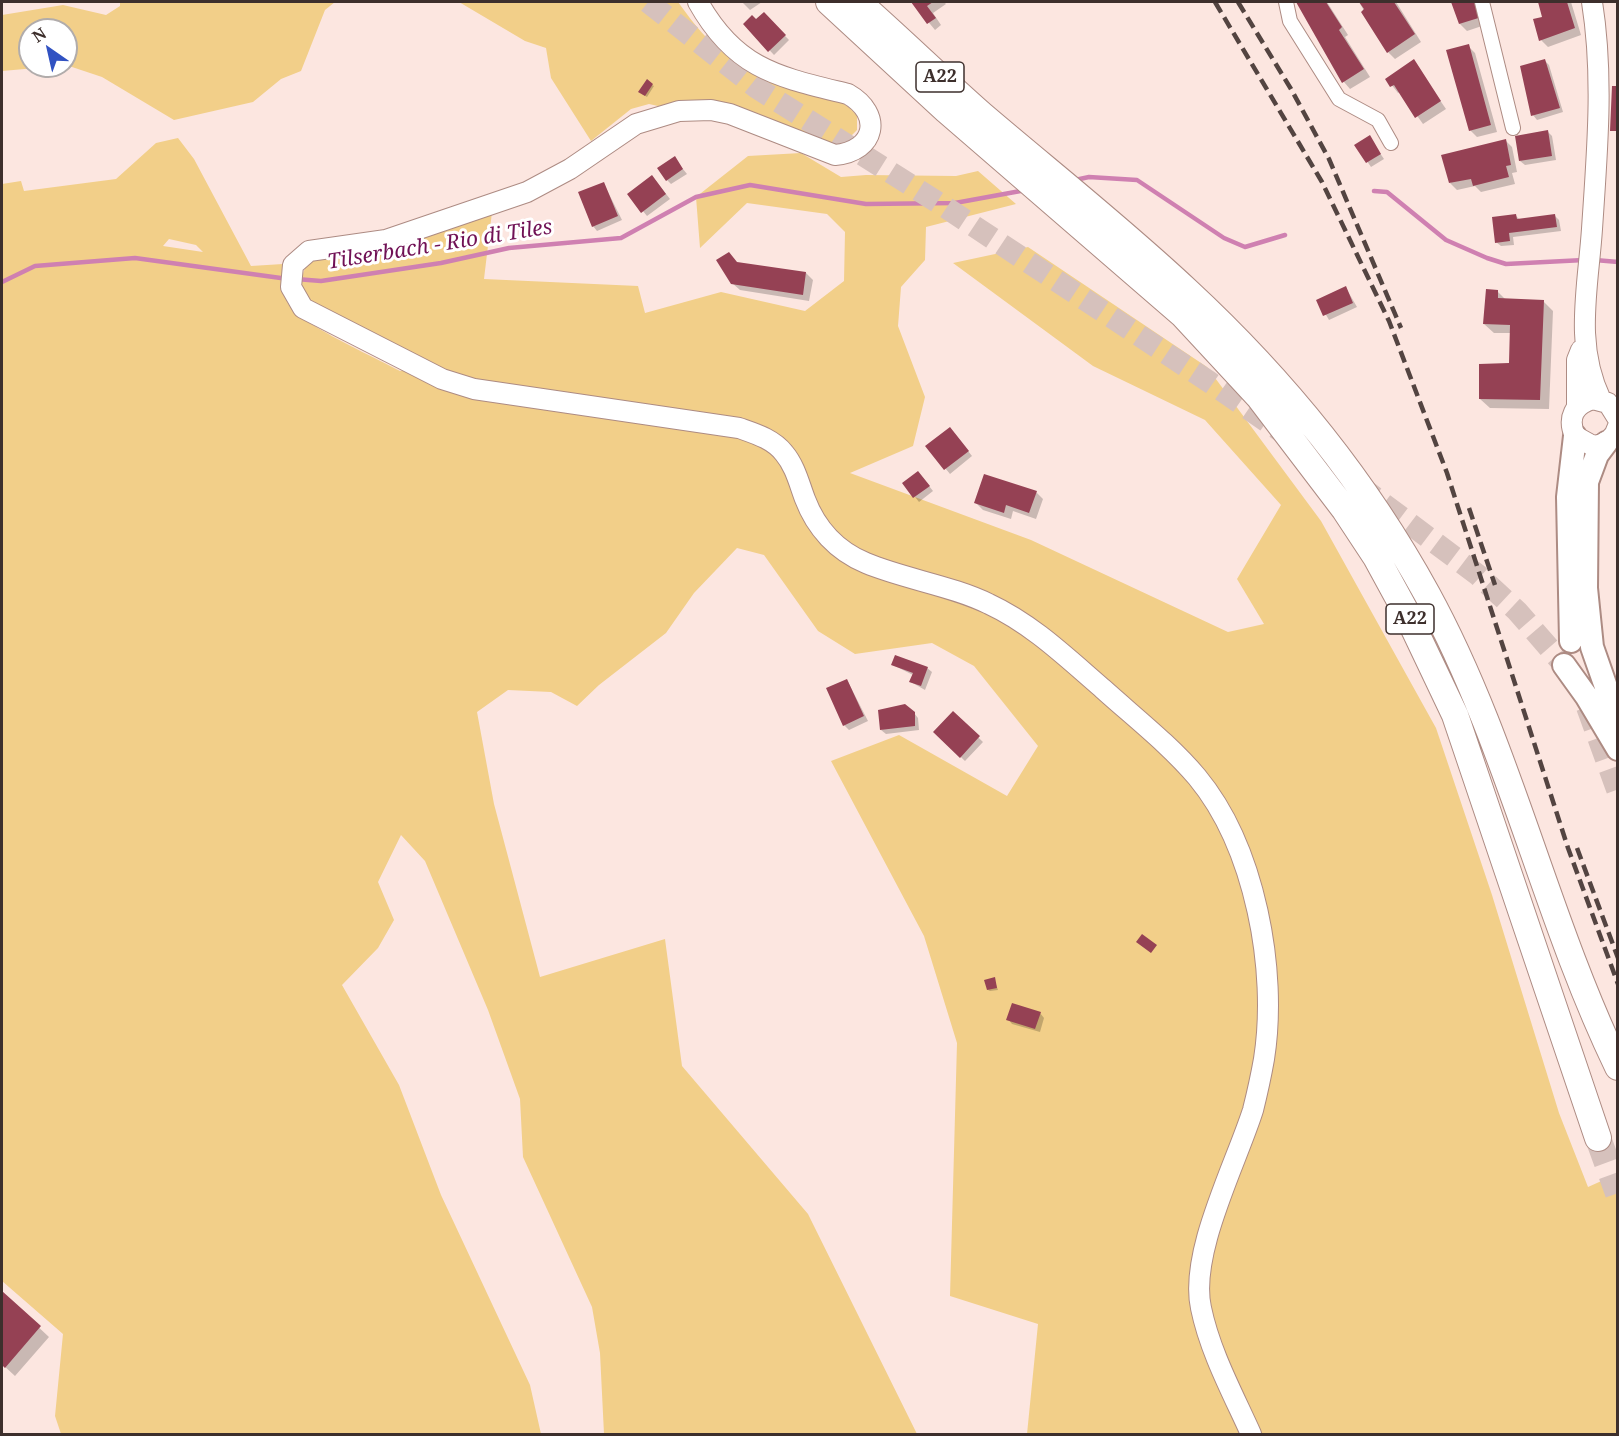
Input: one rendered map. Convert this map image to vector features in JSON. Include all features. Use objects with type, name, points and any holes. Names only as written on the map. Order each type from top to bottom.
[{"type":"highway","name":"A22","points":[[829,2],[858,30],[1012,153]]},
{"type":"highway","name":"A22","points":[[858,2],[1012,153],[1065,200],[1127,264],[1215,348],[1289,433],[1376,557],[1431,660],[1455,715],[1598,1138]]},
{"type":"highway","name":"A22","points":[[1065,200],[1187,290],[1268,372],[1335,453],[1398,547],[1427,595],[1482,715],[1577,977],[1617,1067]]},
{"type":"main road","points":[[1615,430],[1598,455],[1587,482],[1586,588],[1592,647],[1617,721]]},
{"type":"main road","points":[[1571,641],[1568,497],[1575,436]]},
{"type":"main road","points":[[1564,665],[1587,697],[1617,749]]},
{"type":"street","points":[[698,2],[727,41],[763,70],[810,86],[848,94],[863,105],[870,123],[868,139],[854,151],[846,154],[822,152],[730,114],[695,109],[679,111],[636,124],[570,169],[527,192],[386,240],[309,251],[298,259],[291,280],[298,303],[311,313],[442,379],[474,389],[740,428],[759,435],[783,452],[792,464],[812,516],[821,529],[846,553],[912,580],[986,602],[1030,627],[1168,746],[1197,777],[1230,828],[1244,860],[1265,967],[1268,1016],[1264,1058],[1253,1109],[1214,1218],[1199,1271],[1200,1306],[1210,1337],[1251,1434]]},
{"type":"street","points":[[1286,2],[1290,21],[1340,99],[1378,120],[1391,143]]},
{"type":"street","points":[[1482,2],[1513,128]]},
{"type":"street","points":[[1592,2],[1597,45],[1600,112],[1584,345],[1601,400]]},
{"type":"street","points":[[1577,406],[1593,399],[1601,400],[1614,408],[1615,430],[1593,446],[1575,436],[1571,420],[1577,406],[1577,360],[1584,345]]},
{"type":"shaded area","points":[[120,2],[335,2],[325,10],[301,71],[281,79],[253,102],[174,120],[102,77],[78,69],[78,18],[18,18],[18,70],[2,71],[2,15],[63,5],[106,15],[120,6]]},
{"type":"shaded area","points":[[459,2],[678,2],[709,40],[723,53],[745,66],[817,90],[847,106],[857,116],[857,130],[846,141],[825,143],[733,105],[706,100],[658,106],[649,104],[631,109],[591,141],[551,78],[546,48],[525,41]]},
{"type":"shaded area","points":[[178,138],[194,159],[251,266],[283,264],[283,292],[291,308],[298,315],[325,332],[400,371],[433,363],[312,303],[304,292],[302,280],[308,263],[313,258],[492,212],[484,279],[638,286],[645,313],[721,292],[805,311],[844,281],[845,232],[827,214],[747,203],[700,248],[696,197],[748,156],[801,153],[841,177],[956,176],[978,171],[1016,204],[926,227],[925,260],[901,287],[898,326],[925,397],[913,446],[850,473],[1031,540],[1228,632],[1264,624],[1237,579],[1281,505],[1205,420],[1093,366],[953,263],[1028,247],[1207,367],[1321,521],[1436,728],[1492,895],[1559,1113],[1588,1187],[1617,1174],[1617,1434],[1027,1434],[1038,1324],[950,1296],[957,1043],[924,936],[831,761],[899,735],[1007,796],[1038,746],[974,666],[932,643],[855,654],[818,631],[764,555],[737,548],[694,593],[666,633],[599,685],[577,706],[551,692],[508,690],[477,712],[494,804],[540,977],[665,939],[682,1066],[808,1214],[917,1434],[604,1434],[600,1353],[592,1307],[523,1157],[520,1099],[488,1010],[425,861],[401,835],[378,882],[394,920],[378,948],[342,985],[399,1085],[441,1195],[530,1385],[541,1434],[61,1434],[55,1416],[63,1334],[2,1281],[2,184],[21,181],[24,191],[116,179],[156,143]],"holes":[[[169,239],[196,245],[203,252],[163,246]]]},
{"type":"building","points":[[911,2],[933,2],[927,6],[936,18],[927,24]]},
{"type":"building","points":[[1296,2],[1326,2],[1342,27],[1339,30],[1364,69],[1342,83]]},
{"type":"building","points":[[1359,2],[1394,2],[1415,34],[1387,53],[1361,12],[1364,9]]},
{"type":"building","points":[[1451,2],[1481,2],[1485,16],[1459,24]]},
{"type":"building","points":[[1538,2],[1567,2],[1575,28],[1539,41],[1533,19],[1542,17]]},
{"type":"building","points":[[764,12],[786,35],[768,52],[743,24],[752,15],[756,19]]},
{"type":"building","points":[[1469,44],[1491,125],[1469,131],[1446,50]]},
{"type":"building","points":[[1414,59],[1441,101],[1415,118],[1394,85],[1390,87],[1385,79]]},
{"type":"building","points":[[1545,59],[1560,108],[1531,116],[1520,66]]},
{"type":"building","points":[[647,79],[653,84],[645,96],[638,92]]},
{"type":"building","points":[[1612,86],[1618,86],[1618,131],[1610,131]]},
{"type":"building","points":[[1548,130],[1552,156],[1519,161],[1515,136]]},
{"type":"building","points":[[1370,135],[1381,154],[1366,163],[1354,145]]},
{"type":"building","points":[[1506,139],[1511,165],[1506,166],[1509,177],[1473,186],[1471,179],[1449,183],[1441,155]]},
{"type":"building","points":[[675,156],[683,169],[666,181],[657,168]]},
{"type":"building","points":[[652,175],[666,194],[641,213],[627,194]]},
{"type":"building","points":[[604,182],[618,216],[592,227],[578,192]]},
{"type":"building","points":[[1516,214],[1517,219],[1555,214],[1557,227],[1509,233],[1510,241],[1495,243],[1492,217]]},
{"type":"building","points":[[729,252],[737,262],[806,272],[803,295],[731,284],[716,260]]},
{"type":"building","points":[[1346,286],[1353,303],[1323,316],[1316,300]]},
{"type":"building","points":[[1486,289],[1498,290],[1498,298],[1544,300],[1540,400],[1479,399],[1479,364],[1509,363],[1510,325],[1483,324]]},
{"type":"building","points":[[950,427],[969,451],[944,470],[925,446]]},
{"type":"building","points":[[918,471],[930,486],[913,498],[902,483]]},
{"type":"building","points":[[984,474],[1037,491],[1029,513],[1006,505],[1004,513],[974,503]]},
{"type":"building","points":[[895,655],[928,667],[921,686],[909,682],[913,673],[891,665]]},
{"type":"building","points":[[847,679],[864,716],[843,726],[826,688]]},
{"type":"building","points":[[905,704],[915,712],[915,726],[880,730],[878,710]]},
{"type":"building","points":[[953,711],[980,736],[960,758],[933,732]]},
{"type":"building","points":[[1142,934],[1157,945],[1151,953],[1136,942]]},
{"type":"building","points":[[995,977],[997,988],[987,990],[984,980]]},
{"type":"building","points":[[1012,1003],[1041,1012],[1035,1029],[1006,1020]]},
{"type":"building","points":[[2,1291],[41,1326],[5,1368],[2,1365]]},
{"type":"waterway","points":[[1075,180],[1089,177],[1137,180],[1224,238],[1245,247],[1285,235]]},
{"type":"waterway","name":"Tilserbach - Rio di Tiles","points":[[296,279],[321,281],[441,263],[509,248],[621,238],[696,197],[750,185],[866,204],[955,203],[1026,190]]},
{"type":"waterway","points":[[1374,191],[1387,192],[1446,240],[1487,258],[1506,264],[1584,260]]},
{"type":"waterway","name":"Tilserbach - Rio di Tiles","points":[[2,282],[35,266],[135,258],[288,279]]},
{"type":"waterway","points":[[1595,260],[1618,262]]},
{"type":"tunnel","points":[[648,2],[757,88],[942,205],[1208,381],[1357,484],[1478,575],[1517,611],[1564,665]]},
{"type":"tunnel","points":[[1587,707],[1618,792]]},
{"type":"tunnel","points":[[1598,1138],[1618,1193]]},
{"type":"railway","points":[[1215,2],[1322,182],[1389,321],[1447,473],[1568,848],[1618,984]]},
{"type":"railway","points":[[1238,2],[1291,89],[1329,159],[1401,328]]},
{"type":"railway","points":[[1469,508],[1495,585]]},
{"type":"railway","points":[[1577,848],[1618,958]]}]
